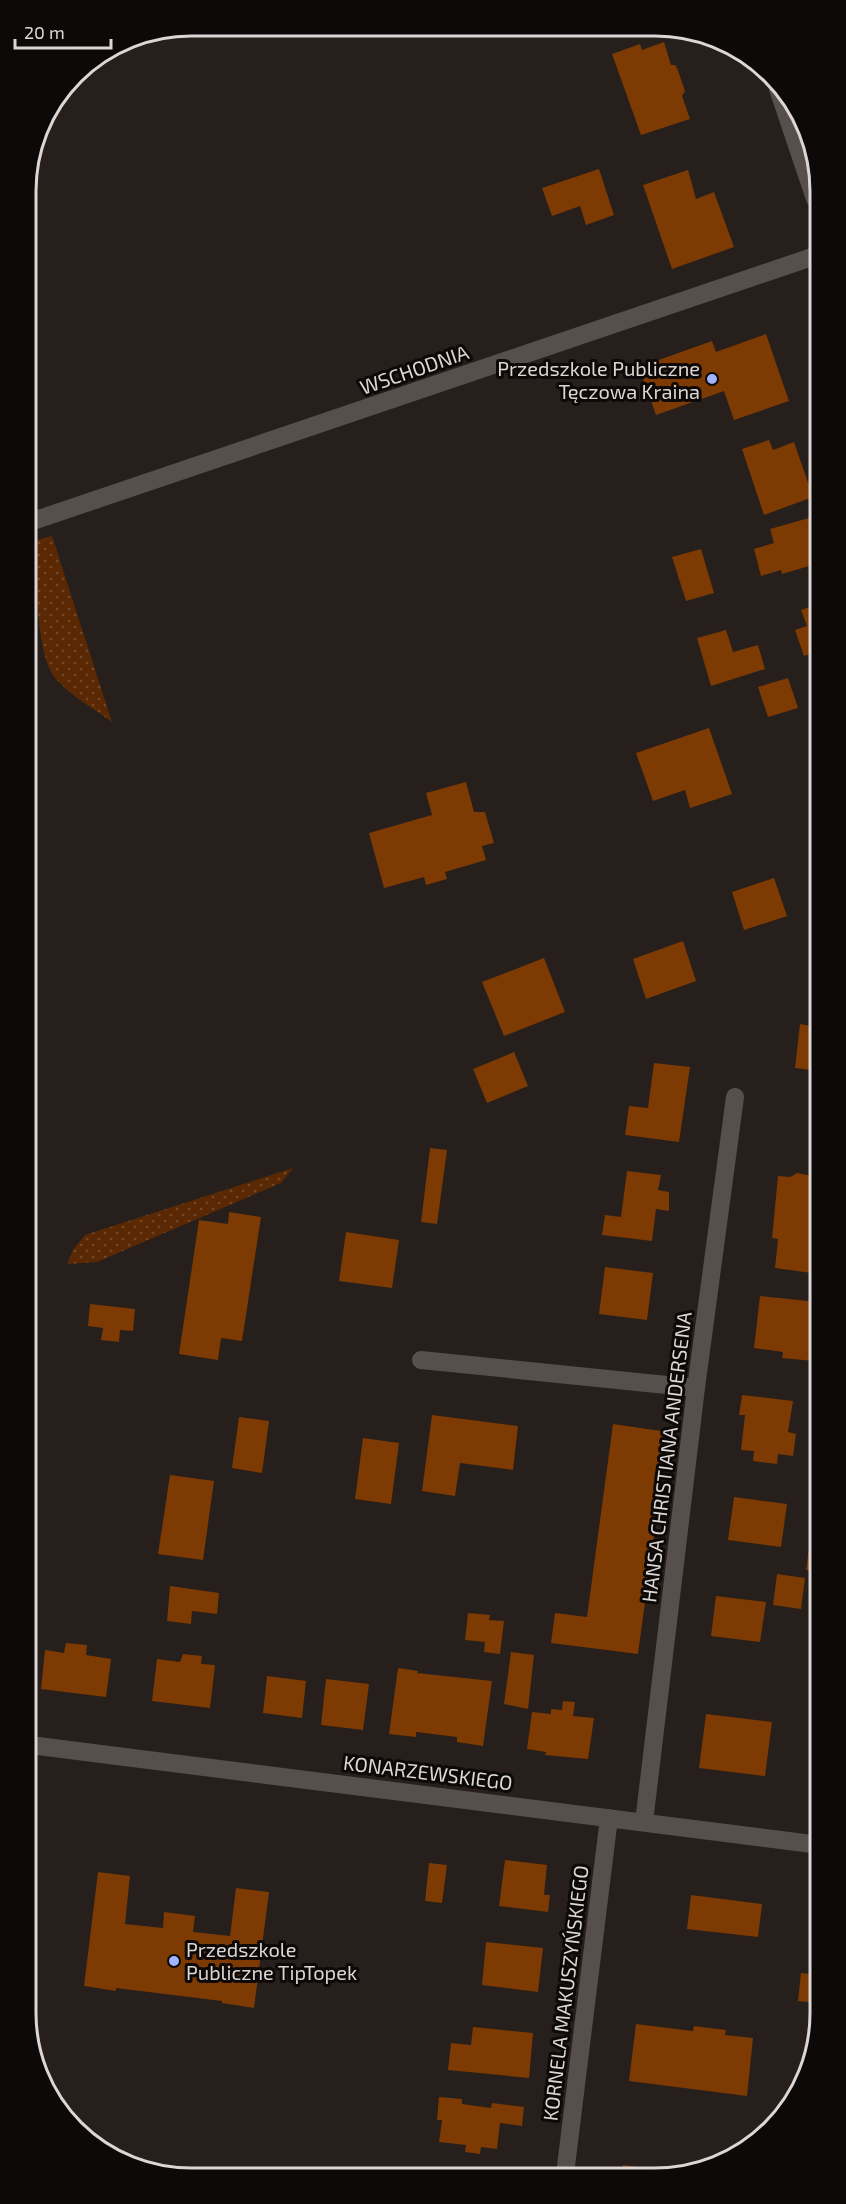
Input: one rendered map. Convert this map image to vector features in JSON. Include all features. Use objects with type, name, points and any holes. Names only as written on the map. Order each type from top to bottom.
[{"type":"street","points":[[783,104],[810,183]]},
{"type":"street","name":"WSCHODNIA","points":[[36,520],[810,258]]},
{"type":"street","name":"HANSA CHRISTIANA ANDERSENA","points":[[644,1822],[696,1388],[735,1097]]},
{"type":"street","points":[[421,1360],[696,1388]]},
{"type":"street","name":"KONARZEWSKIEGO","points":[[36,1746],[810,1844]]},
{"type":"street","name":"KORNELA MAKUSZYŃSKIEGO","points":[[566,2168],[609,1818]]},
{"type":"shaded area","points":[[52,536],[112,722],[68,691],[49,668],[41,633],[36,576],[36,540]]},
{"type":"shaded area","points":[[293,1168],[281,1183],[97,1262],[67,1264],[73,1250],[85,1235]]},
{"type":"building","points":[[664,42],[671,65],[677,68],[685,91],[682,96],[690,119],[641,135],[612,54],[640,44],[642,50]]},
{"type":"building","points":[[599,169],[614,215],[586,225],[580,206],[552,216],[542,188]]},
{"type":"building","points":[[688,170],[696,199],[714,192],[734,247],[672,269],[643,185]]},
{"type":"building","name":"Przedszkole Publiczne Tęczowa Kraina","points":[[766,334],[789,401],[734,420],[724,391],[656,415],[639,367],[712,341],[716,352]]},
{"type":"building","points":[[769,440],[773,450],[794,442],[810,488],[810,498],[764,515],[742,449]]},
{"type":"building","points":[[809,518],[810,566],[782,574],[781,570],[761,576],[754,549],[774,543],[770,529]]},
{"type":"building","points":[[701,549],[714,593],[686,601],[672,557]]},
{"type":"building","points":[[810,607],[810,654],[804,656],[795,630],[807,626],[801,610]]},
{"type":"building","points":[[726,630],[733,652],[758,645],[765,669],[711,686],[697,638]]},
{"type":"building","points":[[788,678],[798,708],[768,717],[758,687]]},
{"type":"building","points":[[709,728],[732,794],[690,808],[685,790],[653,801],[636,753]]},
{"type":"building","points":[[466,782],[474,812],[485,812],[494,843],[482,846],[486,860],[445,872],[447,879],[426,885],[424,877],[384,888],[369,833],[432,815],[426,793]]},
{"type":"building","points":[[774,878],[787,916],[744,930],[732,892]]},
{"type":"building","points":[[683,941],[696,981],[646,999],[633,959]]},
{"type":"building","points":[[544,958],[565,1012],[504,1036],[482,982]]},
{"type":"building","points":[[800,1024],[810,1026],[810,1070],[795,1068]]},
{"type":"building","points":[[514,1052],[528,1086],[487,1103],[473,1069]]},
{"type":"building","points":[[654,1063],[690,1067],[679,1142],[625,1135],[629,1106],[648,1108]]},
{"type":"building","points":[[430,1148],[447,1150],[437,1224],[421,1222]]},
{"type":"building","points":[[627,1171],[661,1175],[658,1190],[669,1192],[669,1211],[656,1209],[652,1241],[602,1235],[605,1215],[621,1217]]},
{"type":"building","points":[[797,1173],[810,1177],[810,1273],[775,1268],[778,1239],[772,1238],[778,1176],[790,1177]]},
{"type":"building","points":[[229,1212],[261,1217],[242,1341],[221,1338],[218,1360],[179,1354],[199,1220],[228,1224]]},
{"type":"building","points":[[346,1232],[399,1240],[392,1288],[339,1281]]},
{"type":"building","points":[[605,1267],[653,1273],[647,1320],[599,1314]]},
{"type":"building","points":[[760,1296],[810,1301],[810,1361],[782,1358],[783,1352],[754,1348]]},
{"type":"building","points":[[90,1304],[135,1309],[133,1331],[120,1330],[119,1342],[101,1340],[103,1328],[88,1326]]},
{"type":"building","points":[[742,1395],[793,1401],[788,1432],[796,1434],[793,1456],[778,1454],[777,1464],[753,1461],[754,1451],[741,1450],[745,1415],[739,1415]]},
{"type":"building","points":[[432,1415],[518,1426],[513,1470],[460,1463],[455,1496],[422,1491]]},
{"type":"building","points":[[239,1417],[269,1421],[262,1473],[232,1468]]},
{"type":"building","points":[[613,1424],[668,1432],[638,1654],[551,1643],[555,1613],[587,1617]]},
{"type":"building","points":[[363,1438],[399,1443],[391,1504],[355,1499]]},
{"type":"building","points":[[170,1475],[214,1481],[203,1560],[158,1554]]},
{"type":"building","points":[[734,1497],[787,1504],[781,1547],[728,1540]]},
{"type":"building","points":[[810,1542],[810,1571],[806,1570]]},
{"type":"building","points":[[777,1574],[805,1578],[801,1609],[773,1605]]},
{"type":"building","points":[[170,1586],[219,1593],[217,1614],[192,1611],[191,1624],[167,1621]]},
{"type":"building","points":[[716,1596],[766,1602],[760,1642],[711,1636]]},
{"type":"building","points":[[468,1613],[490,1615],[489,1620],[504,1621],[500,1654],[484,1652],[485,1642],[465,1640]]},
{"type":"building","points":[[66,1643],[87,1645],[86,1655],[111,1659],[106,1697],[41,1689],[45,1650],[64,1653]]},
{"type":"building","points":[[511,1652],[534,1655],[528,1709],[504,1704]]},
{"type":"building","points":[[183,1654],[202,1656],[201,1664],[215,1665],[210,1708],[152,1701],[157,1659],[180,1662]]},
{"type":"building","points":[[398,1668],[418,1671],[417,1673],[492,1681],[483,1746],[457,1742],[457,1737],[416,1732],[416,1737],[389,1734]]},
{"type":"building","points":[[267,1676],[306,1681],[302,1718],[263,1713]]},
{"type":"building","points":[[326,1679],[369,1684],[363,1730],[321,1725]]},
{"type":"building","points":[[563,1701],[575,1702],[573,1716],[594,1718],[588,1759],[545,1755],[546,1752],[527,1749],[532,1712],[551,1714],[551,1709],[562,1710]]},
{"type":"building","points":[[706,1714],[772,1722],[765,1776],[699,1768]]},
{"type":"building","points":[[505,1860],[547,1865],[544,1895],[550,1895],[548,1912],[499,1906]]},
{"type":"building","points":[[429,1863],[447,1865],[442,1903],[425,1901]]},
{"type":"building","name":"Przedszkole Publiczne TipTopek","points":[[98,1872],[130,1876],[125,1924],[163,1928],[164,1912],[195,1916],[193,1932],[230,1936],[236,1888],[269,1892],[254,2008],[222,2003],[222,2001],[84,1986]]},
{"type":"building","points":[[691,1895],[762,1904],[758,1937],[687,1929]]},
{"type":"building","points":[[486,1942],[543,1948],[538,1992],[482,1985]]},
{"type":"building","points":[[801,1973],[810,1974],[810,2002],[798,2001]]},
{"type":"building","points":[[636,2024],[693,2031],[694,2026],[726,2030],[725,2035],[753,2038],[747,2096],[629,2081]]},
{"type":"building","points":[[473,2027],[533,2033],[529,2078],[448,2070],[451,2043],[471,2045]]},
{"type":"building","points":[[439,2097],[462,2099],[462,2104],[491,2108],[492,2103],[524,2107],[522,2126],[500,2123],[497,2149],[481,2147],[480,2154],[465,2152],[466,2145],[439,2142],[442,2120],[437,2120]]},
{"type":"building","points":[[623,2165],[646,2168],[623,2168]]},
{"type":"place","name":"Przedszkole Publiczne Tęczowa Kraina","points":[[712,379]]},
{"type":"place","name":"Przedszkole Publiczne TipTopek","points":[[174,1961]]}]
